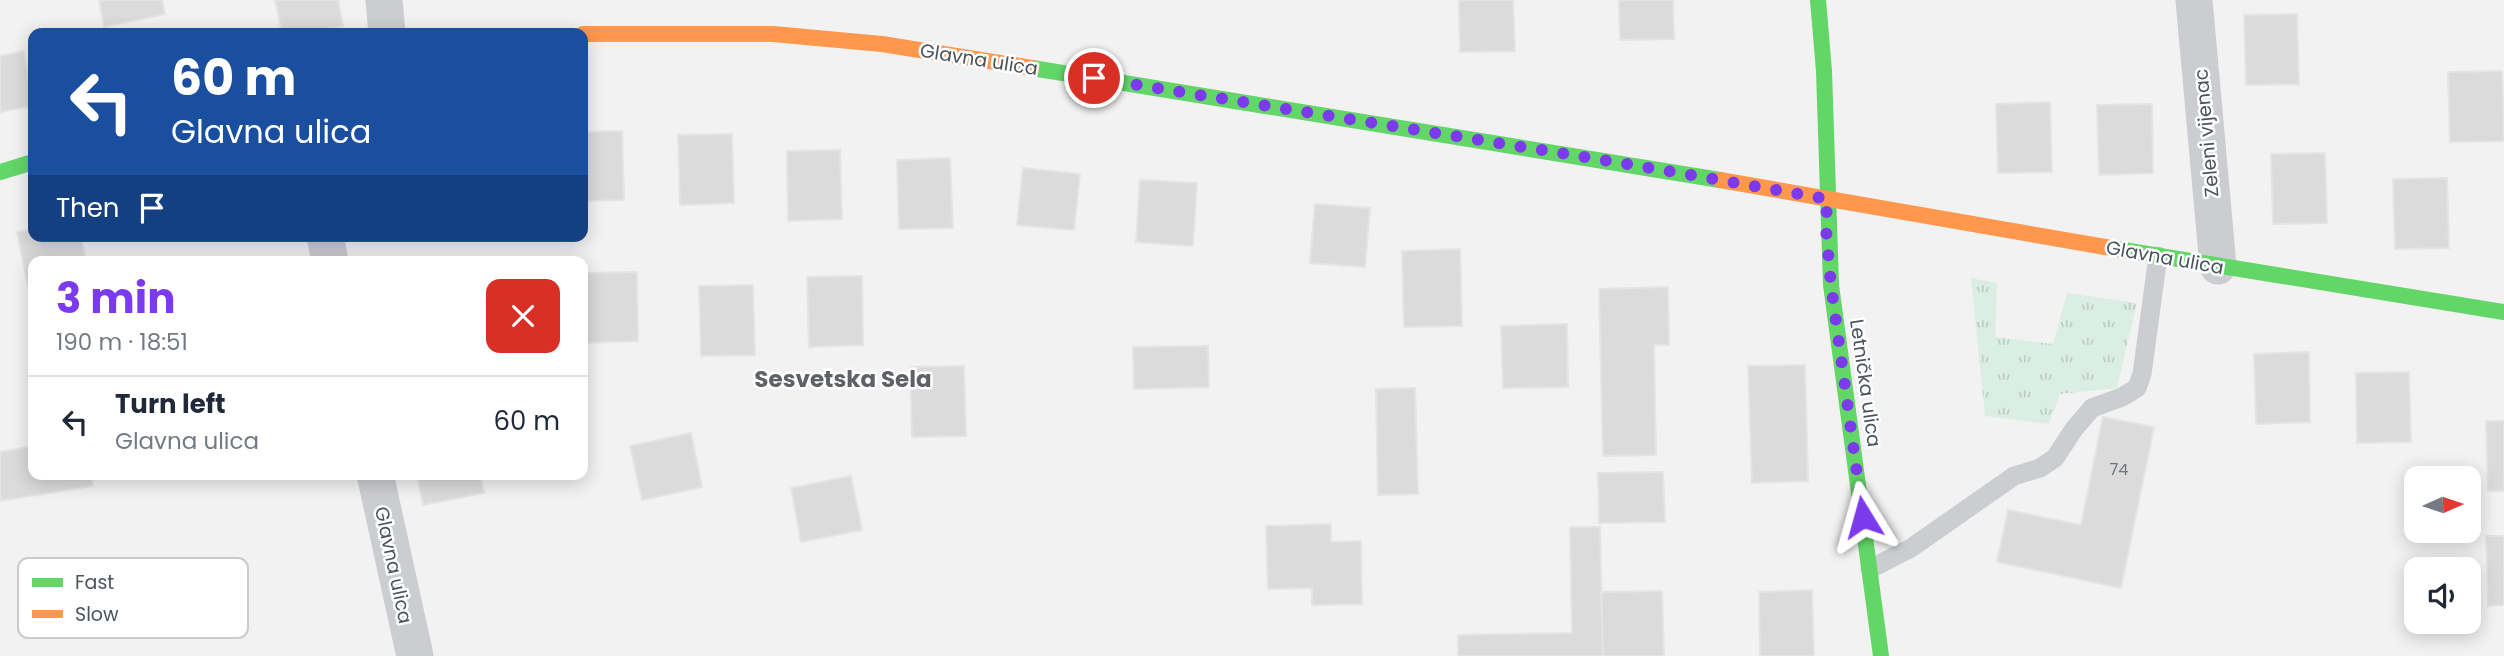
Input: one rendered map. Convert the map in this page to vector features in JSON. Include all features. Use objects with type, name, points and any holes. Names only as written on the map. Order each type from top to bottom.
[{"type":"street","points":[[384,0],[387,28]]},
{"type":"street","points":[[1818,0],[1824,47],[1827,199]]},
{"type":"street","name":"Zeleni vijenac","points":[[2194,0],[2218,266]]},
{"type":"street","name":"Glavna ulica","points":[[588,34],[774,34],[883,44],[1622,163],[2158,256],[2504,312]]},
{"type":"street","points":[[0,172],[28,164]]},
{"type":"street","name":"Letnička ulica","points":[[1827,199],[1826,229],[1831,285],[1881,656]]},
{"type":"street","name":"Glavna ulica","points":[[376,480],[415,656]]},
{"type":"lane","points":[[1870,569],[1911,548],[2014,477],[2040,468],[2055,458],[2092,408],[2122,397],[2137,388],[2142,374],[2158,256]]},
{"type":"green space","points":[[1971,278],[1997,283],[1995,337],[2053,344],[2067,293],[2137,303],[2117,388],[2060,394],[2049,424],[1985,416]]},
{"type":"building","points":[[99,0],[162,0],[165,14],[104,27]]},
{"type":"building","points":[[275,0],[338,0],[343,26],[281,28]]},
{"type":"building","points":[[1459,0],[1513,0],[1515,51],[1460,52]]},
{"type":"building","points":[[1619,0],[1673,0],[1674,39],[1620,40]]},
{"type":"building","points":[[2297,14],[2299,84],[2246,85],[2244,15]]},
{"type":"building","points":[[24,51],[28,75],[28,107],[0,112],[0,56]]},
{"type":"building","points":[[2502,71],[2504,141],[2450,142],[2448,72]]},
{"type":"building","points":[[2050,102],[2052,172],[1998,173],[1996,104]]},
{"type":"building","points":[[2152,104],[2153,173],[2099,175],[2097,105]]},
{"type":"building","points":[[622,131],[624,200],[588,201],[588,132]]},
{"type":"building","points":[[732,134],[734,203],[680,205],[678,135]]},
{"type":"building","points":[[840,150],[842,219],[788,221],[787,151]]},
{"type":"building","points":[[2325,153],[2327,223],[2273,224],[2271,154]]},
{"type":"building","points":[[950,158],[953,228],[899,229],[897,160]]},
{"type":"building","points":[[1023,168],[1080,174],[1074,230],[1017,225]]},
{"type":"building","points":[[2447,178],[2449,248],[2395,249],[2393,179]]},
{"type":"building","points":[[1140,180],[1197,183],[1193,246],[1136,242]]},
{"type":"building","points":[[1315,204],[1370,208],[1365,267],[1310,263]]},
{"type":"building","points":[[28,230],[28,242],[82,242],[85,256],[28,256],[28,286],[17,232]]},
{"type":"building","points":[[1460,249],[1462,326],[1404,327],[1402,251]]},
{"type":"building","points":[[637,272],[638,341],[588,343],[588,273]]},
{"type":"building","points":[[862,276],[863,345],[809,347],[807,277]]},
{"type":"building","points":[[753,285],[755,355],[701,356],[699,286]]},
{"type":"building","points":[[1668,287],[1669,345],[1654,345],[1656,455],[1603,456],[1599,289]]},
{"type":"building","points":[[1567,324],[1568,387],[1503,388],[1501,326]]},
{"type":"building","points":[[1208,346],[1209,387],[1134,389],[1133,347]]},
{"type":"building","points":[[2309,352],[2310,422],[2256,424],[2254,354]]},
{"type":"building","points":[[1805,365],[1808,481],[1752,483],[1748,366]]},
{"type":"building","points":[[964,366],[966,436],[912,437],[910,367]]},
{"type":"building","points":[[2409,372],[2411,442],[2357,443],[2356,373]]},
{"type":"building","points":[[1415,388],[1418,494],[1378,495],[1376,389]]},
{"type":"building","points":[[2103,417],[2154,427],[2121,588],[1997,562],[2008,510],[2081,525]]},
{"type":"building","points":[[2486,421],[2504,421],[2504,491],[2488,491]]},
{"type":"building","points":[[691,433],[702,487],[642,500],[630,446]]},
{"type":"building","points":[[28,447],[28,480],[92,480],[93,486],[0,501],[0,452]]},
{"type":"building","points":[[1663,472],[1665,522],[1599,523],[1598,473]]},
{"type":"building","points":[[851,476],[862,530],[801,542],[791,488]]},
{"type":"building","points":[[418,480],[481,480],[484,493],[423,505]]},
{"type":"building","points":[[1331,524],[1331,542],[1361,541],[1362,604],[1312,605],[1312,588],[1268,589],[1266,526]]},
{"type":"building","points":[[1570,527],[1600,527],[1603,656],[1458,656],[1458,635],[1572,633]]},
{"type":"building","points":[[2486,536],[2504,536],[2504,605],[2488,606]]},
{"type":"building","points":[[1812,590],[1814,656],[1760,656],[1759,592]]},
{"type":"building","points":[[1662,591],[1664,656],[1603,656],[1601,592]]},
{"type":"traffic: fast","points":[[1818,0],[1824,71],[1831,285],[1881,656]]},
{"type":"traffic: fast","points":[[1032,68],[1720,180]]},
{"type":"traffic: fast","points":[[0,172],[28,164]]},
{"type":"traffic: fast","points":[[2111,248],[2504,312]]},
{"type":"traffic: slow","points":[[588,34],[773,34],[882,44],[1032,68]]},
{"type":"traffic: slow","points":[[1720,180],[2111,248]]},
{"type":"district","name":"Sesvetska Sela","points":[[843,379]]},
{"type":"route","points":[[1094,78],[1622,163],[1827,199],[1826,229],[1831,285],[1863,517]]}]
